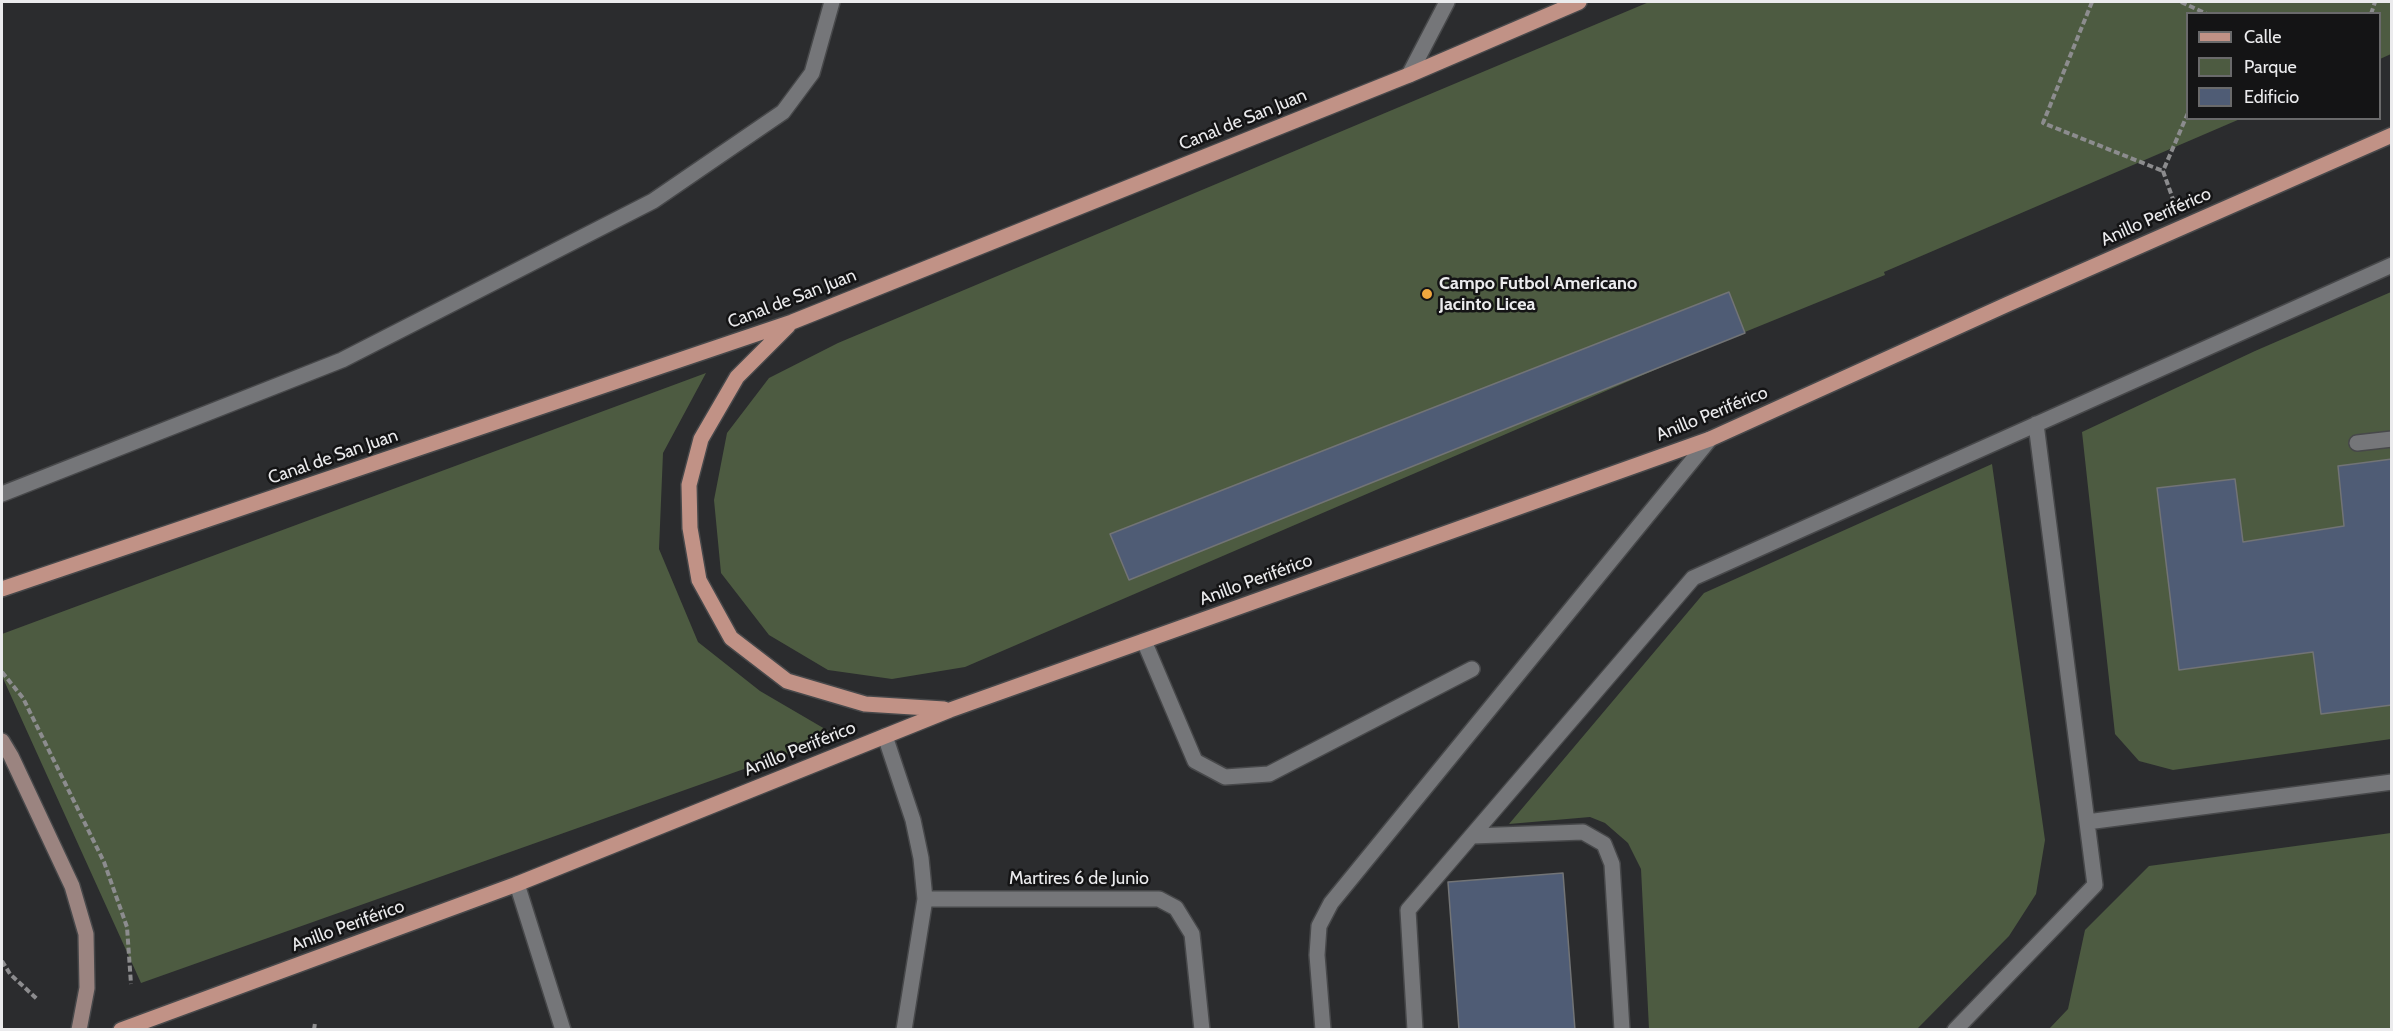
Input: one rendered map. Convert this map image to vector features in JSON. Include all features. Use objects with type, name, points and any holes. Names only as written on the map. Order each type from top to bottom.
[{"type":"main road","name":"Canal de San Juan","points":[[2,589],[792,322],[1409,75],[1579,2]]},
{"type":"main road","name":"Anillo Periférico","points":[[121,1029],[517,884],[950,710],[1710,439],[2391,135]]},
{"type":"main road","points":[[792,322],[737,376],[701,439],[689,485],[690,528],[699,580],[731,638],[787,681],[865,704],[950,710]]},
{"type":"street","points":[[2,494],[342,360],[653,201],[783,112],[812,73],[832,2]]},
{"type":"street","points":[[1409,75],[1447,2]]},
{"type":"street","points":[[1416,1029],[1408,910],[1693,578],[2391,265]]},
{"type":"street","points":[[1955,1029],[2095,885],[2036,424]]},
{"type":"street","points":[[1323,1029],[1317,955],[1319,926],[1332,903],[1710,439]]},
{"type":"street","points":[[2357,443],[2391,439]]},
{"type":"street","points":[[1144,641],[1195,761],[1225,777],[1269,774],[1472,669]]},
{"type":"street","points":[[885,736],[914,820],[925,899],[904,1029]]},
{"type":"street","points":[[2,741],[72,886],[86,934],[87,988],[79,1029]]},
{"type":"street","points":[[2087,822],[2391,783]]},
{"type":"street","points":[[1472,836],[1583,832],[1604,844],[1612,864],[1622,1029]]},
{"type":"street","points":[[517,884],[563,1029]]},
{"type":"street","name":"Martires 6 de Junio","points":[[925,899],[1159,899],[1176,908],[1192,934],[1202,1029]]},
{"type":"path","points":[[2092,2],[2043,123],[2163,171]]},
{"type":"path","points":[[2181,2],[2203,12]]},
{"type":"path","points":[[2184,226],[2163,171],[2186,115]]},
{"type":"path","points":[[2,672],[23,698],[104,862],[127,927],[131,984]]},
{"type":"path","points":[[2,961],[10,974],[37,999]]},
{"type":"path","points":[[314,1029],[315,1023]]},
{"type":"green space","points":[[1649,2],[2391,2],[2391,54],[2381,59],[2381,12],[2186,12],[2186,120],[2238,120],[1884,272],[1885,275],[1708,347],[965,667],[892,679],[828,670],[769,635],[721,573],[714,500],[727,433],[769,378],[838,343]]},
{"type":"green space","points":[[2391,292],[2391,739],[2173,770],[2139,761],[2115,734],[2082,432],[2255,351]]},
{"type":"green space","points":[[706,373],[663,453],[659,549],[698,642],[760,691],[837,736],[141,983],[2,676],[2,634]]},
{"type":"green space","points":[[1992,464],[2045,840],[2036,894],[2009,936],[1917,1029],[1649,1029],[1641,869],[1628,843],[1605,823],[1590,817],[1509,824],[1704,593]]},
{"type":"green space","points":[[2391,833],[2391,1029],[2049,1029],[2068,1009],[2085,930],[2149,866]]},
{"type":"building","points":[[1729,292],[1745,333],[1129,580],[1110,534]]},
{"type":"building","points":[[2392,459],[2392,705],[2321,714],[2313,652],[2179,670],[2157,488],[2235,479],[2243,542],[2344,526],[2338,466]]},
{"type":"building","points":[[1563,873],[1575,1030],[1459,1030],[1448,882]]},
{"type":"place","name":"Campo Futbol Americano Jacinto Licea","points":[[1427,294]]}]
